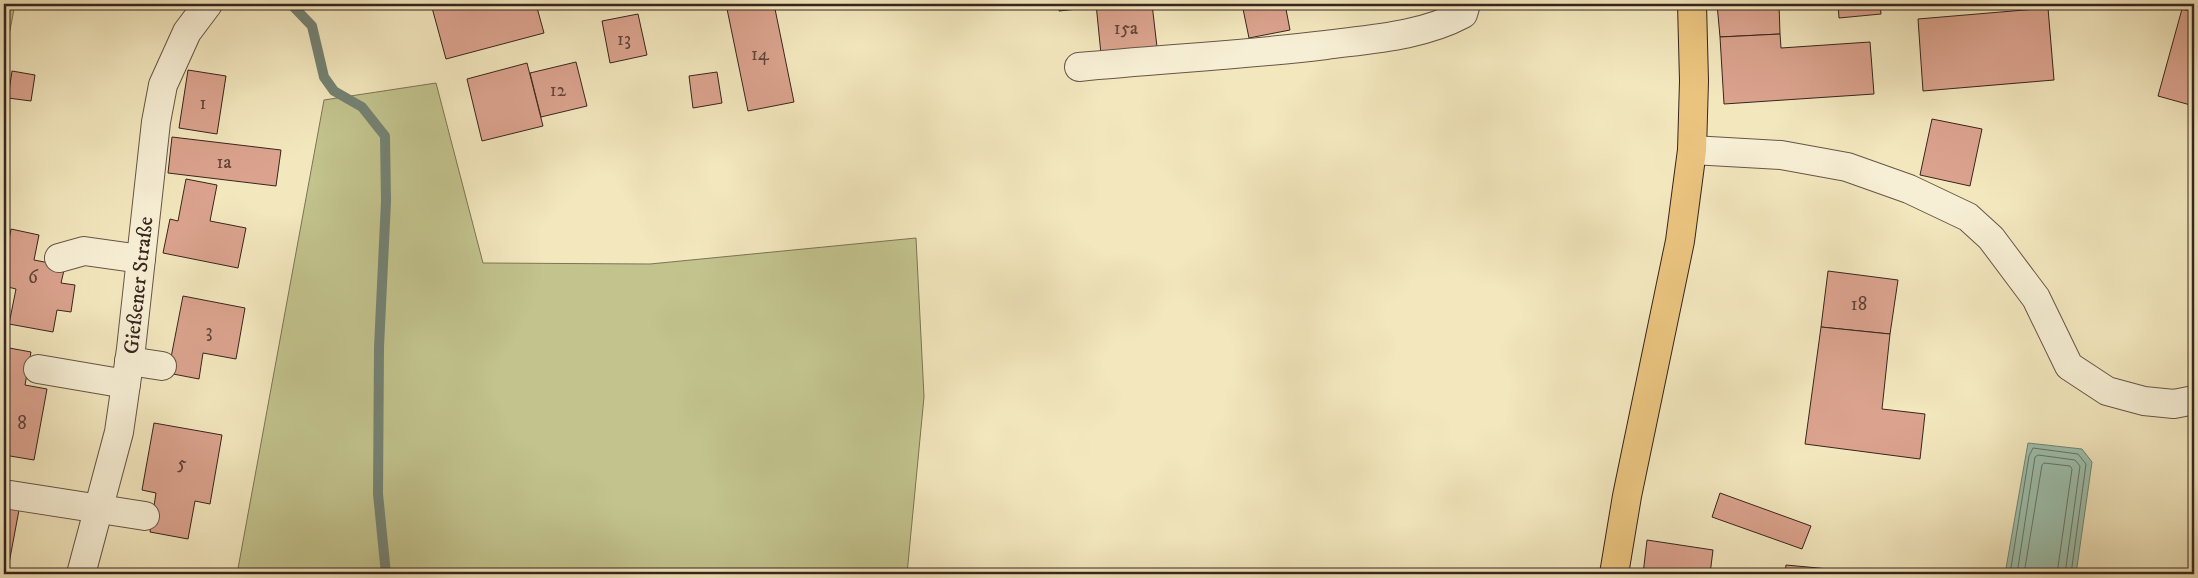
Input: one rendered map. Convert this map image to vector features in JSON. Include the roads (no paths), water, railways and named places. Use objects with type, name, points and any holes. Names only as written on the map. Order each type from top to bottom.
[{"type":"main road","points":[[1614,574],[1626,496],[1680,241],[1692,150],[1694,81],[1692,4]]},
{"type":"street","name":"Gießener Straße","points":[[81,574],[100,509],[119,432],[128,372],[156,122],[163,85],[187,32],[208,4]]},
{"type":"street","points":[[1079,67],[1282,50],[1385,38],[1449,22],[1463,14],[1466,4]]},
{"type":"street","points":[[1692,150],[1781,155],[1847,167],[1909,189],[1968,217],[1991,238],[2036,298],[2068,366],[2107,391],[2144,401],[2174,404],[2194,400]]},
{"type":"street","points":[[58,258],[84,250],[141,259]]},
{"type":"street","points":[[38,369],[128,372],[162,366]]},
{"type":"street","points":[[4,494],[145,516]]},
{"type":"water","points":[[2028,443],[2082,449],[2092,462],[2076,574],[2005,574]]},
{"type":"waterway","points":[[291,4],[312,26],[324,77],[334,91],[362,107],[385,136],[386,201],[379,347],[378,494],[386,574]]}]
